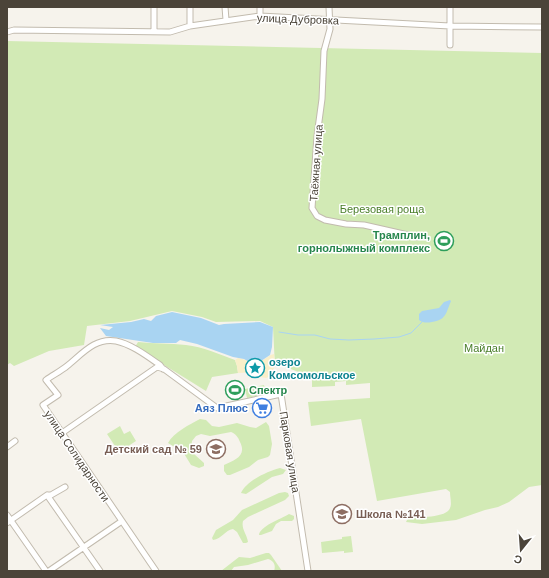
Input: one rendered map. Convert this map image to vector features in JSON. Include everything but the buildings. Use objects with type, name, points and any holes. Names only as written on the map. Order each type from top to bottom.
[{"type":"street","points":[[154,7],[154,32]]},
{"type":"street","points":[[190,7],[190,26]]},
{"type":"street","points":[[225,7],[226,20]]},
{"type":"street","points":[[260,7],[260,16]]},
{"type":"street","name":"Таёжная улица","points":[[329,7],[331,20],[324,52],[322,99],[317,136],[312,208],[317,216],[325,220],[346,224],[364,225],[417,237]]},
{"type":"street","points":[[450,7],[450,45]]},
{"type":"street","name":"улица Дубровка","points":[[7,32],[14,30],[170,32],[190,26],[260,16],[450,26],[542,27]]},
{"type":"street","name":"улица Солидарности","points":[[156,571],[43,405],[58,395],[46,380],[67,366],[88,348],[104,342],[116,341],[132,348],[160,364],[164,369]]},
{"type":"street","points":[[62,433],[155,368],[157,367],[164,369]]},
{"type":"street","name":"Парковая улица","points":[[164,369],[217,408],[280,394],[308,571]]},
{"type":"street","points":[[7,447],[15,441]]},
{"type":"street","points":[[9,522],[47,495],[51,495],[65,487]]},
{"type":"street","points":[[47,495],[100,571]]},
{"type":"street","points":[[7,515],[9,522],[47,571],[84,548],[122,521]]},
{"type":"green space","name":"Березовая роща","points":[[7,41],[542,53],[542,485],[529,487],[509,502],[498,507],[456,520],[422,524],[406,522],[408,518],[438,515],[448,511],[451,505],[450,492],[446,489],[377,501],[361,419],[311,426],[308,402],[370,398],[370,383],[346,385],[346,381],[335,382],[335,386],[312,387],[312,377],[280,365],[275,367],[273,327],[260,321],[216,322],[202,317],[172,311],[130,321],[87,326],[84,345],[49,351],[14,366],[10,363],[7,365]]},
{"type":"green space","points":[[138,342],[186,345],[205,349],[235,360],[238,373],[212,377],[206,391],[135,347]]},
{"type":"green space","points":[[264,385],[266,394],[247,398],[245,389]]},
{"type":"green space","points":[[200,419],[206,420],[212,426],[219,427],[237,423],[256,428],[266,422],[269,426],[272,444],[270,455],[258,460],[249,467],[227,475],[224,471],[224,465],[239,457],[242,451],[238,437],[231,432],[210,436],[201,434],[196,436],[192,441],[191,449],[194,454],[204,463],[204,466],[199,468],[191,465],[183,452],[168,443],[178,432]]},
{"type":"green space","points":[[120,426],[124,434],[130,431],[136,441],[119,452],[107,434]]},
{"type":"green space","points":[[280,468],[286,470],[283,474],[272,477],[246,494],[241,493],[252,481],[270,471]]},
{"type":"green space","points":[[279,493],[288,493],[289,496],[285,500],[248,517],[243,521],[243,527],[248,542],[243,543],[237,532],[233,529],[213,540],[212,538],[216,530],[233,520],[242,510]]},
{"type":"green space","points":[[289,514],[294,516],[292,521],[281,521],[276,524],[272,531],[259,535],[260,532],[267,526]]},
{"type":"green space","points":[[351,536],[353,552],[344,553],[344,551],[322,553],[321,542]]},
{"type":"green space","points":[[266,553],[271,555],[282,571],[274,571],[274,564],[268,559],[248,565],[234,567],[231,571],[221,571],[239,557],[250,558]]},
{"type":"sand","name":"озеро Комсомольское","points":[[274,354],[275,365],[271,376],[266,378],[260,377],[256,372],[238,373],[235,360],[238,358],[250,362],[260,362]]},
{"type":"water","points":[[451,301],[445,315],[440,320],[427,323],[419,320],[419,314],[422,311],[439,308],[444,302]]},
{"type":"water","name":"озеро Комсомольское","points":[[172,312],[201,318],[219,325],[260,322],[273,327],[270,355],[261,361],[251,363],[244,359],[233,357],[197,344],[180,340],[176,343],[153,343],[106,336],[100,328],[109,330],[113,327],[100,325],[131,322],[144,319],[151,321],[156,316]]},
{"type":"waterway","points":[[279,332],[298,335],[315,335],[330,339],[374,339],[399,337],[411,333],[422,322]]},
{"type":"place","name":"Трамплин, горнолыжный комплекс","points":[[444,241]]},
{"type":"place","name":"озеро Комсомольское","points":[[255,368]]},
{"type":"place","name":"Спектр","points":[[235,390]]},
{"type":"place","name":"Аяз Плюс","points":[[262,408]]},
{"type":"place","name":"Детский сад № 59","points":[[216,449]]},
{"type":"place","name":"Школа №141","points":[[342,514]]},
{"type":"park label","name":"Майдан","points":[[484,348]]}]
